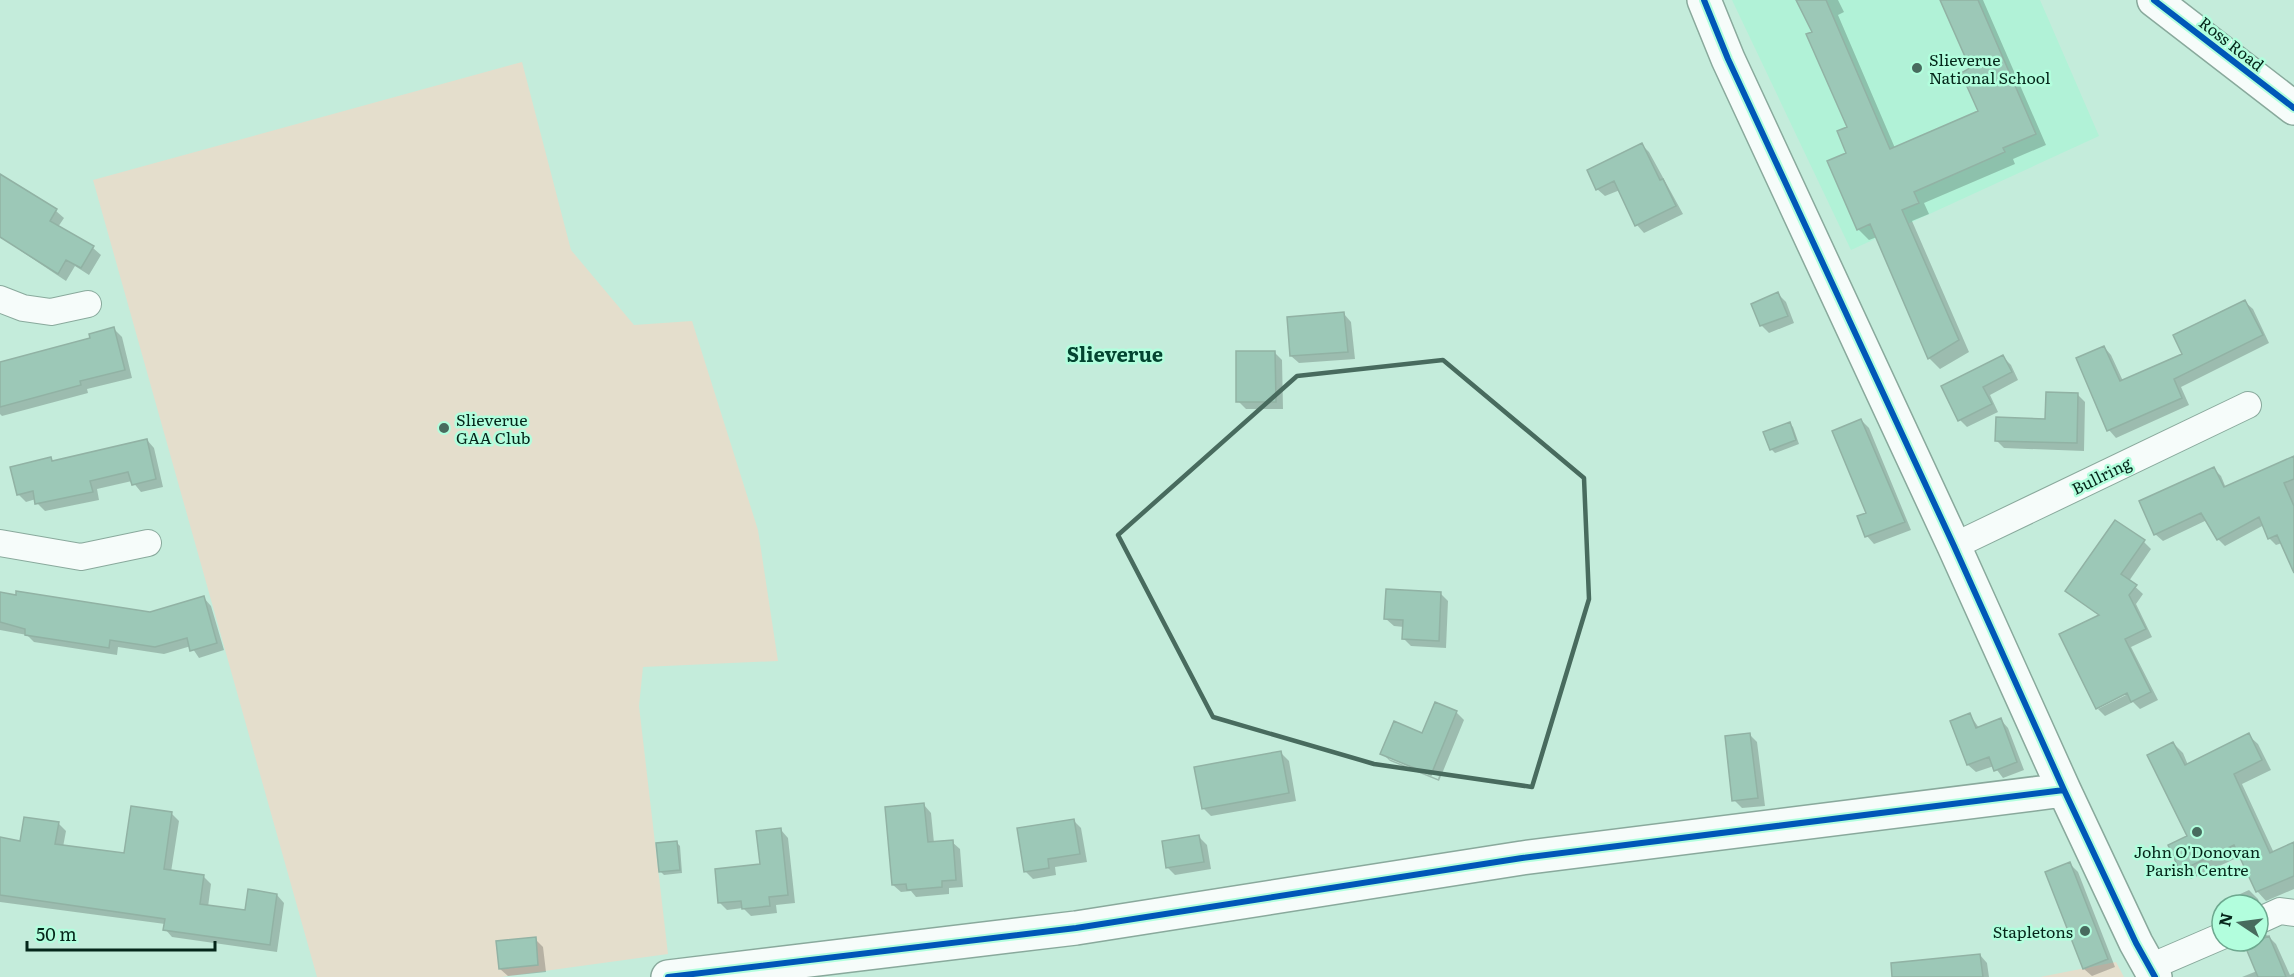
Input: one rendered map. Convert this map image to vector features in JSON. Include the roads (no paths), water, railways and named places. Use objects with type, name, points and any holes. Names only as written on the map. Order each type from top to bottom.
[{"type":"street","points":[[1704,0],[1728,59],[1954,546],[2064,790],[2152,972],[2210,942]]},
{"type":"street","name":"Ross Road","points":[[2154,0],[2294,108]]},
{"type":"street","points":[[0,299],[23,308],[51,312],[88,304]]},
{"type":"street","name":"Bullring","points":[[1954,546],[2248,405]]},
{"type":"street","points":[[0,543],[81,557],[148,543]]},
{"type":"street","points":[[668,977],[1076,928],[1522,858],[2064,790]]},
{"type":"street","points":[[2270,916],[2280,911],[2294,913]]},
{"type":"place","name":"Slieverue National School","points":[[1917,68]]},
{"type":"place","name":"Slieverue GAA Club","points":[[444,428]]},
{"type":"place","name":"John O'Donovan Parish Centre","points":[[2197,832]]},
{"type":"place","name":"Stapletons","points":[[2085,931]]},
{"type":"district","name":"Slieverue","points":[[1115,353]]}]
